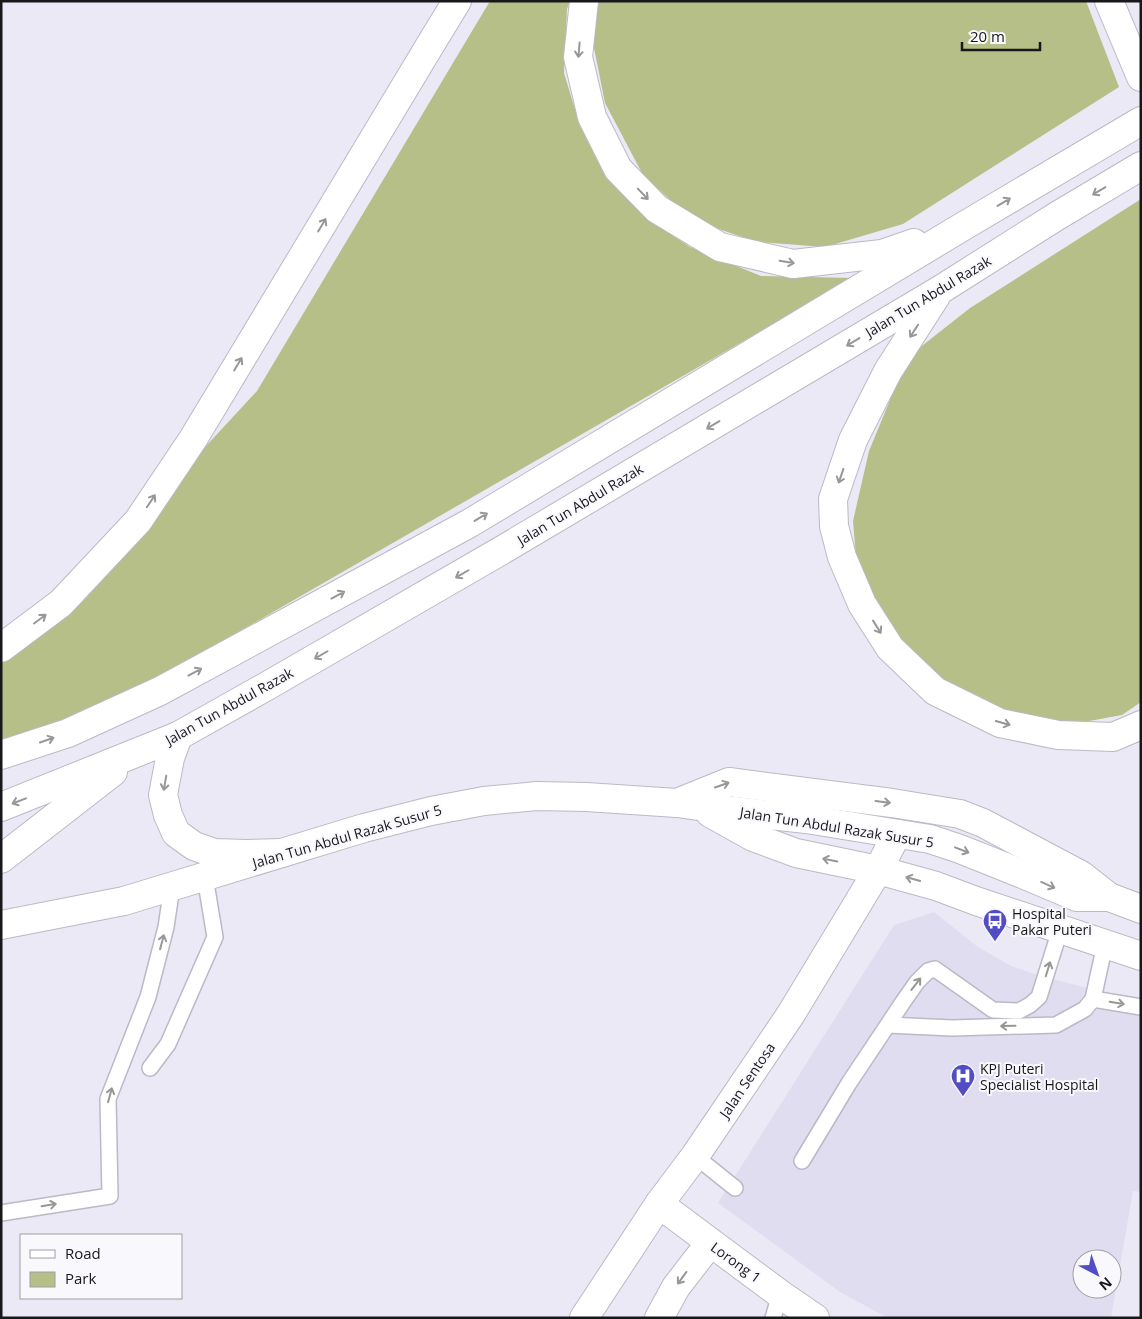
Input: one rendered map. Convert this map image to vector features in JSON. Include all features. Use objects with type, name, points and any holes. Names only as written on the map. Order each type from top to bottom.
[{"type":"main road","points":[[1,648],[61,603],[138,521],[193,439],[457,1]]},
{"type":"main road","points":[[584,1],[578,57],[592,117],[618,169],[658,209],[720,247],[793,264],[882,254],[962,227]]},
{"type":"main road","points":[[1109,1],[1141,78]]},
{"type":"main road","points":[[1,755],[68,733],[160,691],[470,523],[1141,121]]},
{"type":"main road","name":"Jalan Tun Abdul Razak","points":[[1,807],[178,736],[504,549],[940,290],[1057,216],[1141,166]]},
{"type":"main road","points":[[940,290],[888,370],[854,440],[833,499],[834,526],[842,557],[862,604],[890,648],[935,691],[1000,723],[1058,735],[1113,737],[1141,725]]},
{"type":"main road","points":[[178,736],[170,758],[163,795],[168,815],[176,833],[194,846],[214,853],[282,853]]},
{"type":"main road","points":[[1,859],[138,753]]},
{"type":"main road","points":[[688,805],[729,782],[892,803],[960,814],[983,823],[1082,876],[1109,897]]},
{"type":"main road","name":"Jalan Tun Abdul Razak Susur 5","points":[[1,925],[124,901],[282,853],[431,811],[484,801],[536,796],[586,797],[688,805],[806,819],[898,834],[930,840],[960,849],[1076,897],[1109,897],[1141,909]]},
{"type":"main road","name":"Jalan Tun Abdul Razak Susur 5","points":[[688,805],[753,837],[796,853],[878,870],[936,886],[1060,930],[1141,956]]},
{"type":"main road","name":"Jalan Sentosa","points":[[584,1318],[659,1204],[695,1156],[791,1014],[898,834]]},
{"type":"main road","name":"Lorong 1","points":[[659,1204],[710,1242],[776,1306],[815,1318]]},
{"type":"main road","points":[[659,1318],[676,1286],[710,1242]]},
{"type":"lane","points":[[150,1068],[168,1044],[215,937],[205,877]]},
{"type":"lane","points":[[1,1213],[110,1196],[108,1098],[148,997],[166,927],[172,887]]},
{"type":"lane","points":[[802,1161],[849,1083],[902,1002],[928,970],[935,969],[993,1010],[1019,1011],[1039,998],[1060,930]]},
{"type":"lane","points":[[888,1024],[952,1028],[1056,1025],[1085,1009],[1093,999],[1105,944]]},
{"type":"lane","points":[[1093,999],[1141,1007]]},
{"type":"lane","points":[[695,1156],[735,1188]]},
{"type":"shaded area","name":"KPJ Puteri Specialist Hospital","points":[[934,912],[978,947],[1011,966],[1141,1003],[1141,1192],[1133,1191],[1122,1254],[1122,1249],[1072,1249],[1072,1299],[1114,1299],[1111,1318],[888,1318],[840,1292],[718,1203],[894,925]]},
{"type":"green space","points":[[490,1],[570,1],[567,9],[564,73],[580,126],[614,185],[643,215],[690,247],[761,276],[853,278],[94,715],[1,749],[1,650],[58,606],[257,391]]},
{"type":"green space","points":[[599,1],[1086,1],[1119,87],[903,224],[825,247],[757,242],[692,220],[643,175],[605,103],[591,33]]},
{"type":"green space","points":[[1141,199],[1141,702],[1122,715],[1073,724],[995,718],[949,699],[859,593],[853,521],[869,451],[899,378],[918,349],[970,308]]},
{"type":"place","name":"Hospital Pakar Puteri","points":[[995,942]]},
{"type":"place","name":"KPJ Puteri Specialist Hospital","points":[[963,1097]]}]
